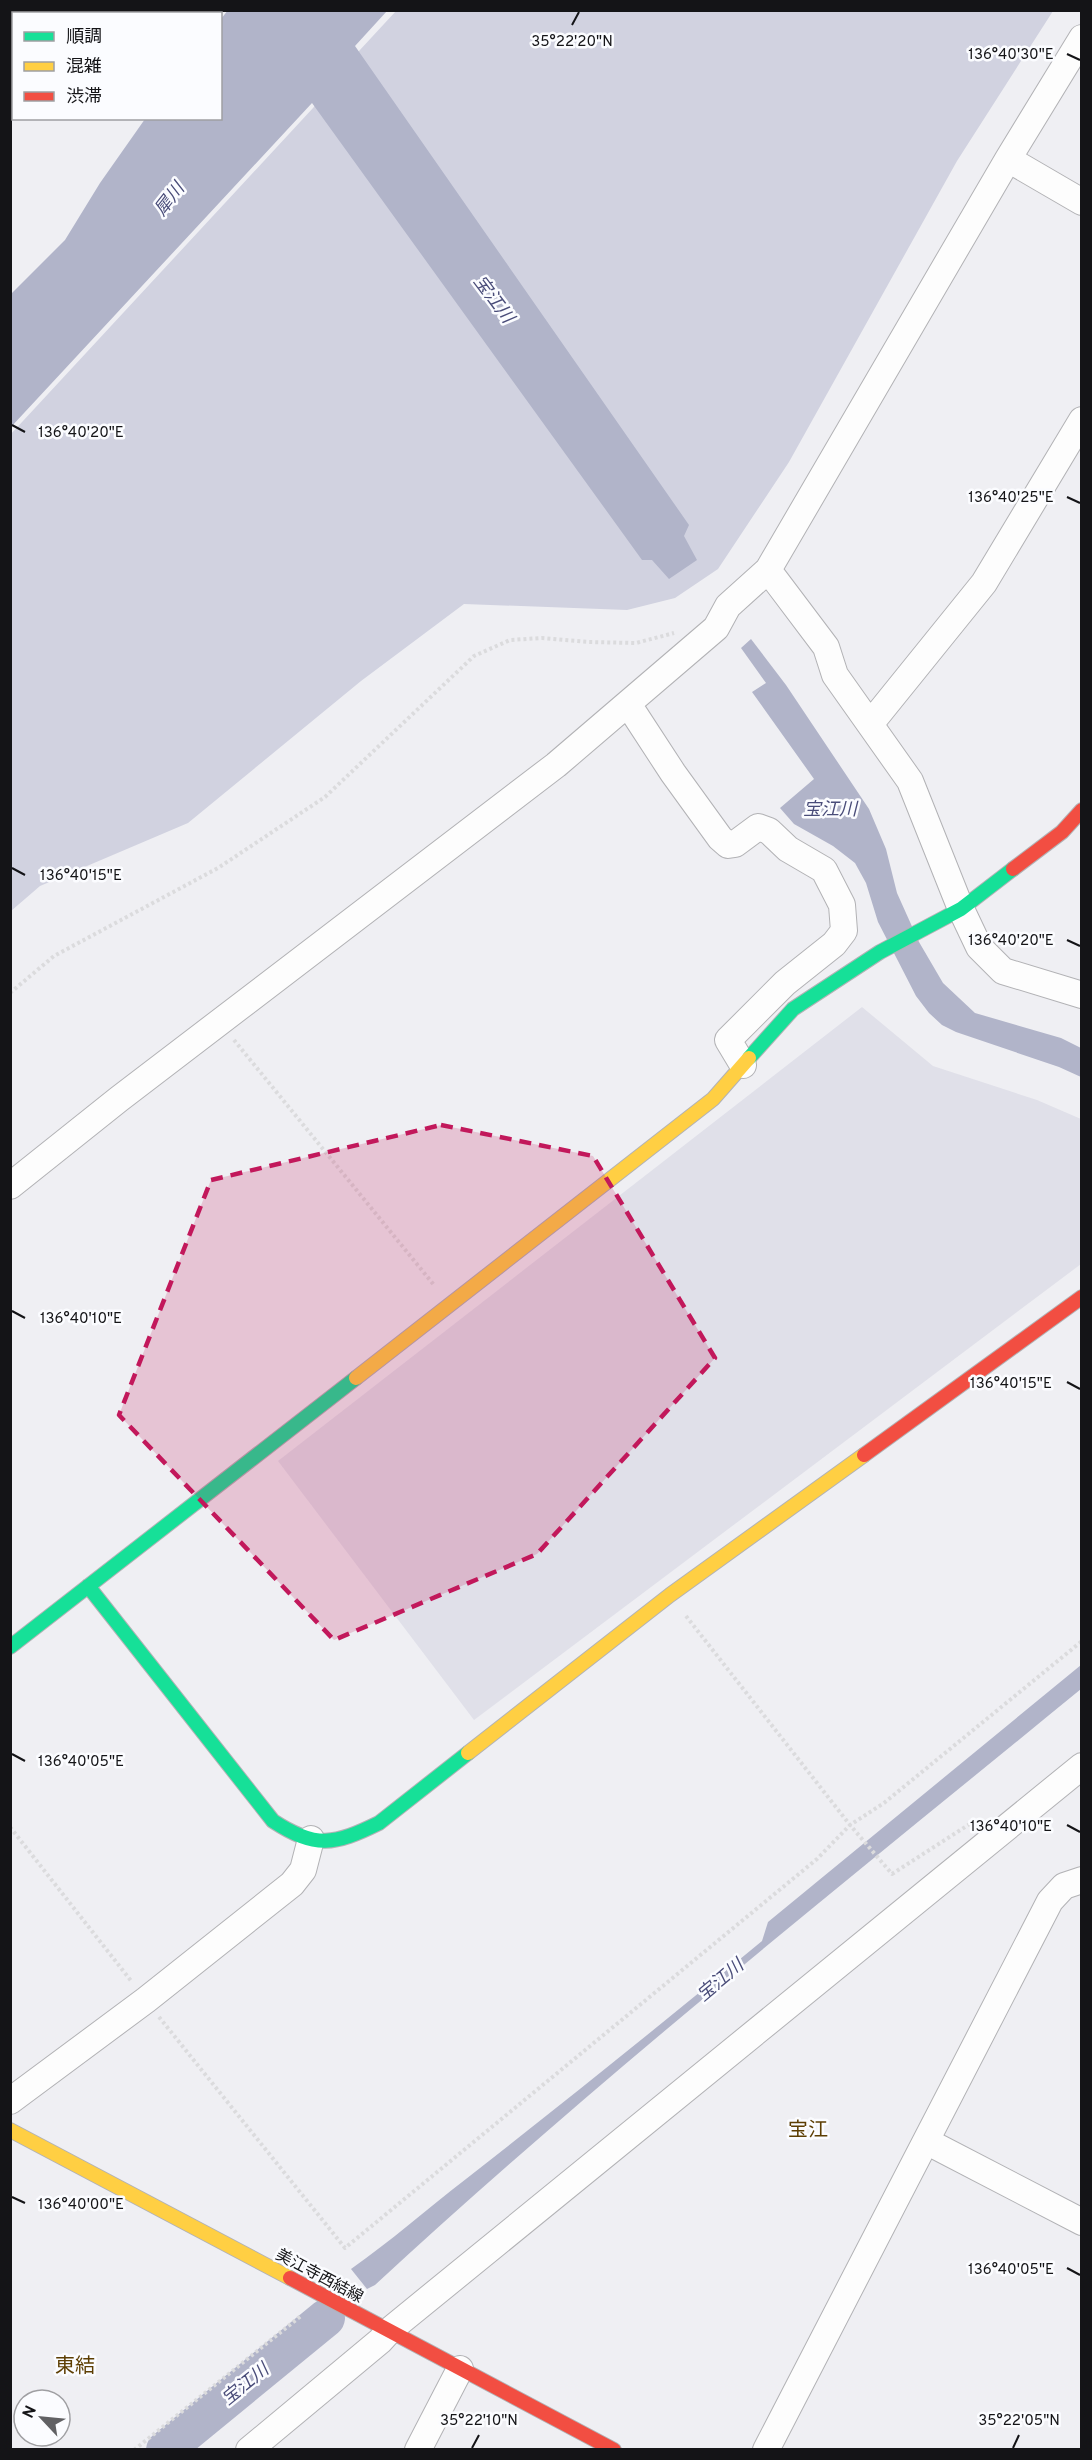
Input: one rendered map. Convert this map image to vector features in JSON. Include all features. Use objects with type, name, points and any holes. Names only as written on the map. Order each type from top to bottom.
[{"type":"street","points":[[10,1186],[119,1099],[556,765],[716,628],[728,606],[768,570],[1008,159],[1082,38]]},
{"type":"street","points":[[1008,159],[1082,202]]},
{"type":"street","points":[[871,723],[984,583],[1082,420]]},
{"type":"street","points":[[768,570],[826,647],[835,675],[910,781],[954,912],[979,947],[1003,971],[1082,995]]},
{"type":"street","points":[[628,704],[673,773],[720,838],[728,845],[735,844],[758,827],[769,831],[788,849],[824,870],[842,905],[844,931],[834,944],[785,983],[728,1040],[743,1065]]},
{"type":"street","points":[[10,1647],[712,1099],[793,1009],[880,952],[954,912],[1062,832],[1082,810]]},
{"type":"street","points":[[88,1586],[273,1821],[300,1837],[347,1839],[379,1823],[670,1594],[1082,1297]]},
{"type":"street","points":[[249,2450],[380,2341],[390,2330],[1082,1766]]},
{"type":"street","points":[[10,2101],[146,2000],[292,1884],[303,1870],[311,1839]]},
{"type":"street","points":[[766,2450],[1050,1901],[1064,1886],[1082,1880]]},
{"type":"street","name":"美江寺西結線","points":[[10,2130],[614,2450]]},
{"type":"street","points":[[926,2141],[1082,2222]]},
{"type":"street","points":[[418,2450],[460,2368]]},
{"type":"path","points":[[10,993],[54,956],[218,868],[325,797],[474,656],[510,640],[542,638],[636,643],[681,630]]},
{"type":"path","points":[[220,1023],[293,1115],[451,1305]]},
{"type":"path","points":[[670,1594],[886,1868]]},
{"type":"path","points":[[10,1827],[345,2248],[818,1859],[850,1825],[884,1803],[1082,1641]]},
{"type":"path","points":[[134,2450],[308,2311]]},
{"type":"highlighted area","points":[[441,1125],[593,1156],[715,1358],[537,1554],[334,1640],[119,1415],[211,1180]]},
{"type":"shaded area","points":[[396,11],[1053,11],[957,161],[789,462],[718,569],[675,598],[627,610],[464,604],[361,681],[188,823],[40,886],[11,911],[10,435],[313,108],[359,51]]},
{"type":"shaded area","points":[[862,1007],[933,1066],[1037,1100],[1081,1119],[1081,1264],[474,1720],[278,1461]]},
{"type":"water","name":"犀川","points":[[228,10],[387,11],[355,46],[689,525],[684,536],[697,560],[669,579],[652,560],[642,560],[312,103],[11,427],[11,294],[65,240],[100,183],[144,120],[222,120],[222,18]]},
{"type":"water","name":"宝江川","points":[[751,639],[786,685],[869,809],[886,849],[897,893],[919,942],[943,983],[975,1013],[1061,1038],[1081,1048],[1081,1077],[1059,1067],[956,1032],[942,1025],[916,996],[878,922],[866,883],[855,863],[833,846],[794,824],[780,808],[814,779],[752,692],[766,683],[741,648]]},
{"type":"water","name":"宝江川","points":[[1081,1665],[1081,1689],[635,2056],[460,2207],[375,2285],[367,2289],[351,2269],[578,2091],[762,1941],[768,1922]]},
{"type":"waterway","name":"宝江川","points":[[165,2450],[326,2318]]},
{"type":"traffic: fast","points":[[749,1058],[793,1009],[880,952],[961,909],[1013,869]]},
{"type":"traffic: fast","points":[[10,1647],[356,1378]]},
{"type":"traffic: fast","points":[[88,1586],[273,1821],[301,1836],[325,1841],[350,1836],[379,1823],[468,1753]]},
{"type":"traffic: slow","points":[[356,1378],[713,1099],[749,1058]]},
{"type":"traffic: slow","points":[[468,1753],[670,1595],[864,1455]]},
{"type":"traffic: slow","points":[[10,2130],[290,2278]]},
{"type":"traffic: jam","points":[[1013,869],[1062,832],[1082,810]]},
{"type":"traffic: jam","points":[[864,1455],[1082,1297]]},
{"type":"traffic: jam","points":[[290,2278],[614,2450]]},
{"type":"district","name":"宝江","points":[[808,2129]]},
{"type":"district","name":"東結","points":[[75,2365]]}]
